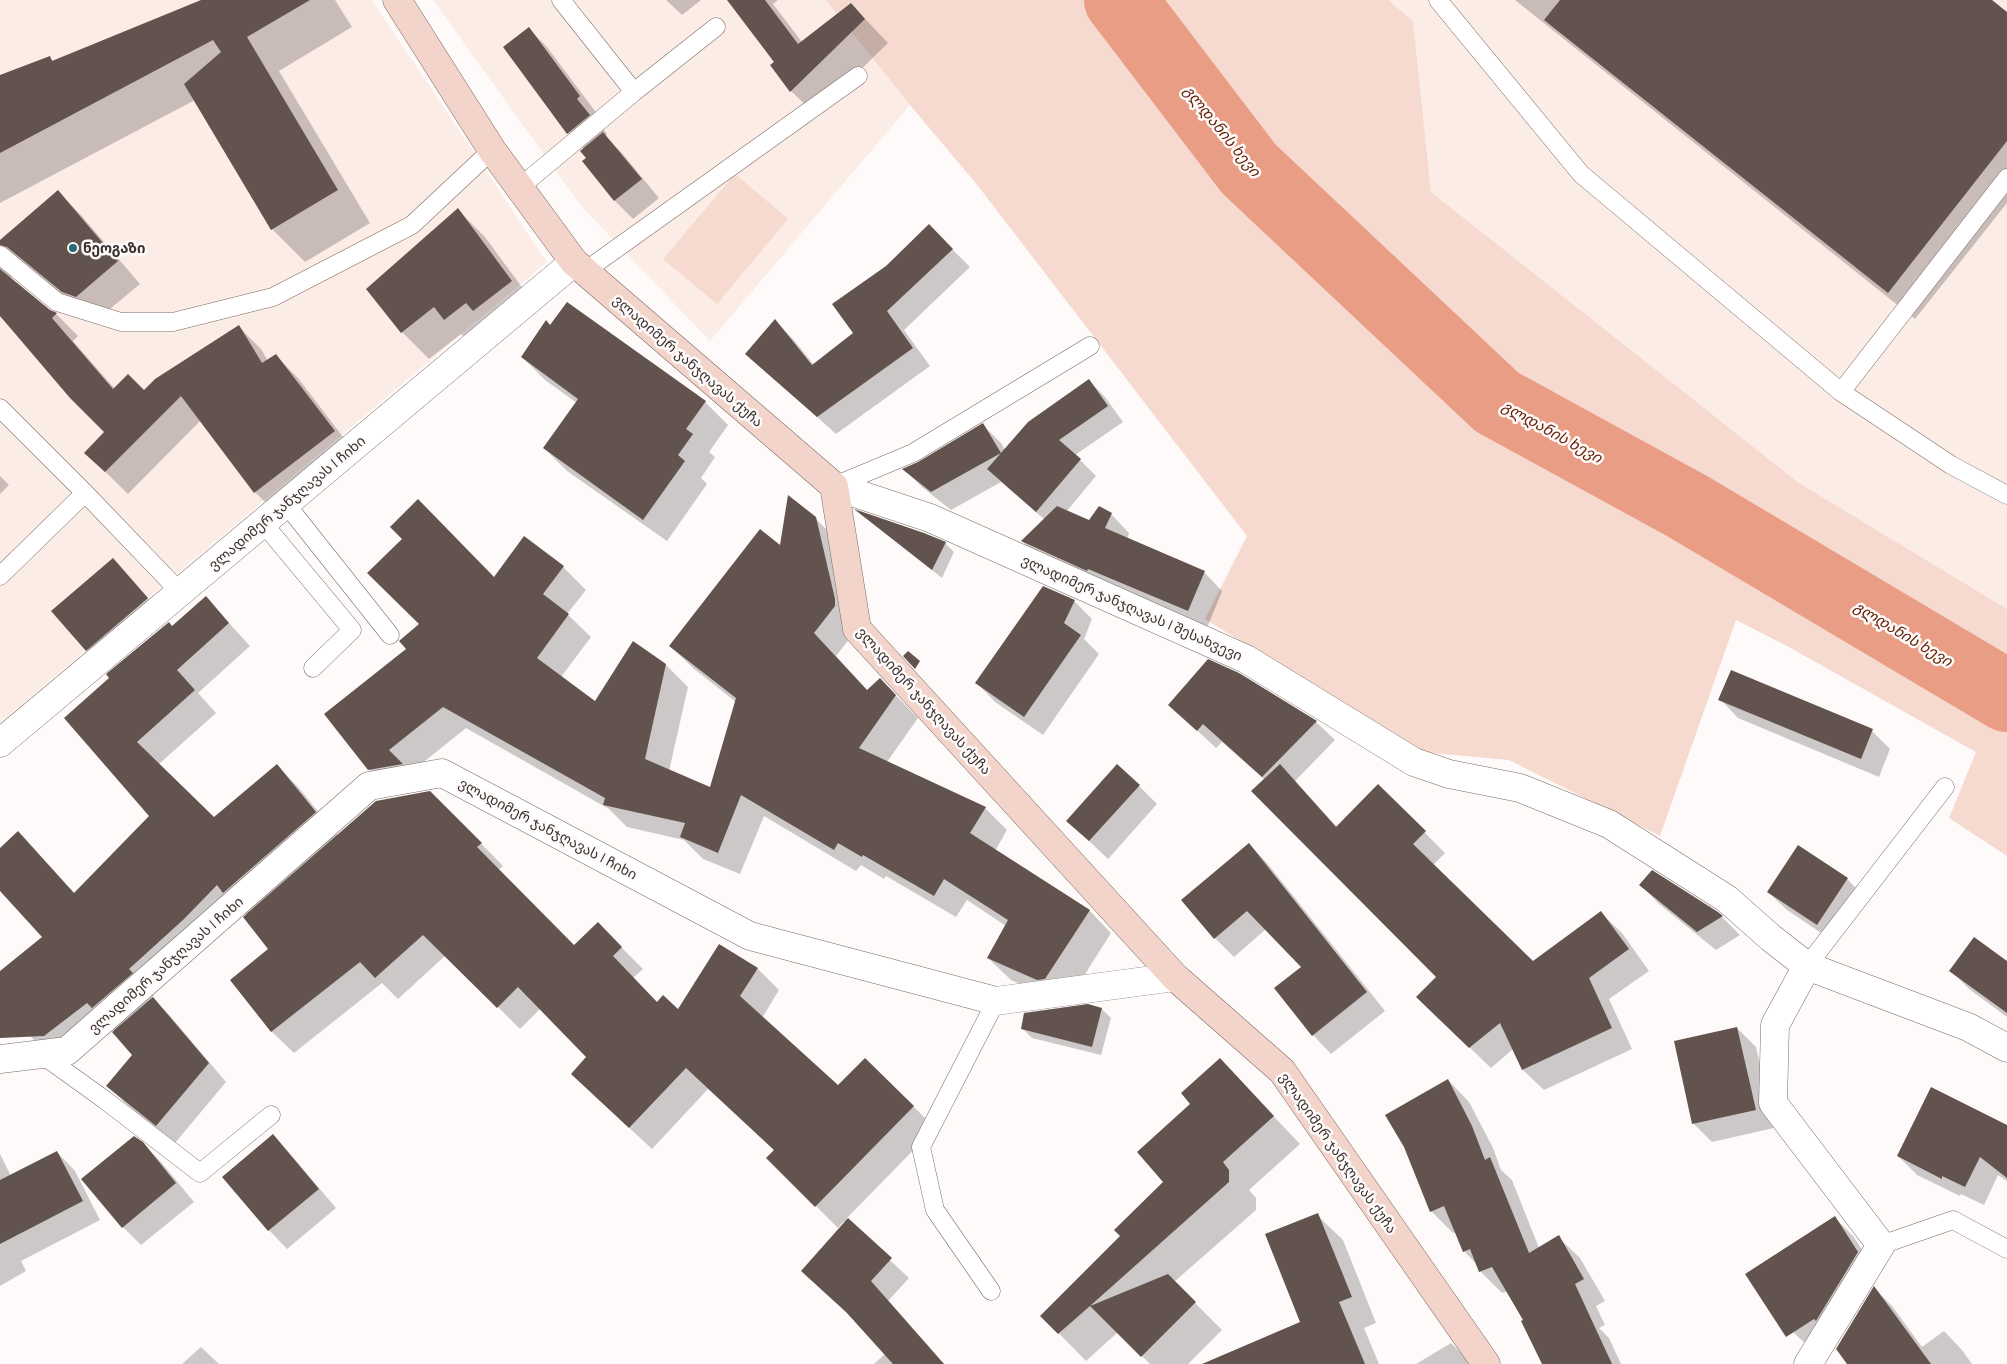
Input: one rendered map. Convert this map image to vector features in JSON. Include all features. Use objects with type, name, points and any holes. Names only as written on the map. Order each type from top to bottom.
[{"type":"street","name":"ვლადიმერ ჯანჯღავას ქუჩა","points":[[397,0],[492,150],[580,267],[834,486],[857,629],[1175,977],[1282,1071],[1486,1364]]},
{"type":"street","name":"ვლადიმერ ჯანჯღავას I ჩიხი","points":[[0,744],[286,504],[580,267]]},
{"type":"street","name":"ვლადიმერ ჯანჯღავას I შესახვევი","points":[[834,486],[930,518],[1246,658],[1414,762],[1449,774],[1520,788],[1609,824],[1727,899],[1771,938],[1808,966]]},
{"type":"street","name":"ვლადიმერ ჯანჯღავას I ჩიხი","points":[[0,1058],[67,1051],[369,786],[442,773],[750,936],[996,1001],[1175,977]]},
{"type":"street","points":[[1808,1364],[1881,1245],[1773,1103],[1775,1025],[1808,966],[1968,1027],[2007,1048]]},
{"type":"lane","points":[[561,0],[634,92]]},
{"type":"lane","points":[[1438,0],[1581,174],[1841,392],[1951,465],[2007,495]]},
{"type":"lane","points":[[520,187],[716,26]]},
{"type":"lane","points":[[580,267],[858,76]]},
{"type":"lane","points":[[0,255],[57,302],[121,322],[173,322],[273,297],[412,225],[492,150]]},
{"type":"lane","points":[[1841,392],[2007,178]]},
{"type":"lane","points":[[834,486],[914,454],[1090,346]]},
{"type":"lane","points":[[0,408],[180,592]]},
{"type":"lane","points":[[0,576],[85,493]]},
{"type":"lane","points":[[286,504],[390,635]]},
{"type":"lane","points":[[263,523],[352,630],[313,668]]},
{"type":"lane","points":[[1808,966],[1944,787]]},
{"type":"lane","points":[[991,1291],[935,1210],[921,1147],[996,1001]]},
{"type":"lane","points":[[41,1054],[200,1173],[271,1115]]},
{"type":"lane","points":[[1881,1245],[1953,1220],[2007,1249]]},
{"type":"shaded area","points":[[0,0],[372,0],[547,262],[0,723]]},
{"type":"shaded area","points":[[433,0],[826,0],[910,105],[710,341],[581,206]]},
{"type":"shaded area","points":[[826,0],[1388,0],[1413,21],[1431,192],[1799,483],[2007,609],[2007,856],[1949,818],[1976,752],[1787,646],[1736,620],[1660,836],[1509,760],[1421,752],[1205,619],[1247,536],[978,186]]},
{"type":"shaded area","points":[[1388,0],[2007,0],[2007,609],[1799,483],[1431,192],[1413,21]]},
{"type":"shaded area","points":[[735,174],[788,219],[717,304],[663,259]]},
{"type":"building","points":[[201,0],[310,0],[247,37],[338,190],[271,230],[184,84],[221,52],[213,40],[0,153],[0,75],[50,56],[52,61]]},
{"type":"building","points":[[727,0],[765,0],[798,44],[851,3],[865,19],[790,92],[770,65],[774,62]]},
{"type":"building","points":[[1560,0],[1992,0],[2007,12],[2007,141],[1888,293],[1544,20]]},
{"type":"building","points":[[529,27],[580,96],[577,99],[590,115],[567,134],[503,47]]},
{"type":"building","points":[[603,132],[642,179],[614,201],[582,161],[586,158],[580,151]]},
{"type":"building","points":[[58,190],[118,261],[76,297],[62,292],[7,247],[0,245],[0,240]]},
{"type":"building","points":[[458,208],[512,281],[473,311],[466,303],[444,320],[434,307],[401,333],[366,289]]},
{"type":"building","points":[[929,224],[953,249],[887,311],[913,348],[817,417],[745,354],[775,319],[812,365],[853,333],[832,304],[886,266]]},
{"type":"building","points":[[0,269],[50,310],[57,313],[52,318],[113,389],[128,374],[144,390],[155,379],[239,325],[262,363],[276,354],[335,431],[254,493],[181,396],[105,472],[84,453],[104,432],[70,398],[0,316]]},
{"type":"building","points":[[567,302],[706,401],[686,429],[693,434],[678,455],[685,461],[643,520],[543,448],[578,399],[521,357],[546,320],[550,325]]},
{"type":"building","points":[[1089,379],[1108,406],[1059,440],[1081,459],[1036,512],[987,469],[1028,422]]},
{"type":"building","points":[[983,423],[1001,453],[931,492],[902,469],[918,462]]},
{"type":"building","points":[[788,495],[816,517],[835,599],[835,606],[814,633],[867,690],[880,678],[896,695],[859,748],[986,807],[970,833],[1090,910],[1045,979],[1037,980],[987,958],[1008,920],[944,879],[934,896],[863,855],[862,857],[838,843],[834,850],[741,795],[718,853],[680,837],[685,823],[603,805],[605,798],[443,707],[389,750],[403,764],[368,770],[324,714],[406,649],[399,641],[419,624],[367,573],[402,539],[390,527],[418,499],[494,577],[524,536],[564,566],[543,594],[569,614],[537,658],[595,701],[633,641],[666,664],[645,759],[710,787],[736,698],[669,646],[760,529],[780,545]]},
{"type":"building","points":[[1057,506],[1089,520],[1099,506],[1112,513],[1105,528],[1205,571],[1188,611],[1088,569],[1087,571],[1021,541]]},
{"type":"building","points":[[854,509],[946,542],[932,570]]},
{"type":"building","points":[[113,558],[148,598],[86,651],[51,611]]},
{"type":"building","points":[[1043,586],[1075,600],[1064,623],[1081,635],[1024,717],[975,683]]},
{"type":"building","points":[[206,596],[229,623],[177,670],[195,690],[137,742],[214,817],[277,764],[316,812],[223,893],[217,885],[184,919],[129,969],[133,973],[92,1008],[87,1003],[44,1036],[0,1038],[0,971],[42,937],[0,891],[0,848],[18,831],[74,893],[149,816],[64,718],[109,678],[106,674],[169,622],[172,626]]},
{"type":"building","points":[[908,651],[920,661],[915,669],[903,656]]},
{"type":"building","points":[[1208,659],[1239,673],[1317,721],[1262,777],[1203,724],[1197,731],[1168,705]]},
{"type":"building","points":[[1731,670],[1873,729],[1861,759],[1718,700]]},
{"type":"building","points":[[1117,764],[1140,785],[1089,841],[1066,821]]},
{"type":"building","points":[[1280,764],[1336,827],[1378,784],[1426,831],[1413,844],[1533,961],[1601,911],[1629,949],[1589,978],[1612,1028],[1522,1070],[1500,1023],[1469,1048],[1416,997],[1436,977],[1251,791]]},
{"type":"building","points":[[430,791],[482,843],[477,847],[574,945],[598,922],[622,947],[613,956],[657,1002],[663,995],[678,1009],[719,944],[758,968],[740,996],[838,1085],[865,1058],[914,1106],[815,1207],[766,1158],[774,1150],[686,1068],[629,1128],[571,1074],[586,1057],[518,987],[497,1008],[423,935],[375,978],[360,962],[271,1032],[230,980],[268,949],[243,917],[376,801]]},
{"type":"building","points":[[1249,843],[1367,992],[1312,1036],[1274,988],[1301,967],[1247,911],[1214,939],[1181,900]]},
{"type":"building","points":[[1798,845],[1848,878],[1817,925],[1767,892]]},
{"type":"building","points":[[1652,870],[1723,916],[1697,932],[1639,885]]},
{"type":"building","points":[[1974,937],[2007,961],[2007,1013],[1949,971]]},
{"type":"building","points":[[153,997],[209,1063],[156,1126],[106,1086],[132,1055],[112,1032]]},
{"type":"building","points":[[1088,1004],[1102,1008],[1092,1047],[1021,1029],[1024,1013]]},
{"type":"building","points":[[1737,1027],[1756,1110],[1692,1124],[1674,1041]]},
{"type":"building","points":[[1220,1058],[1274,1116],[1223,1162],[1229,1170],[1229,1182],[1058,1334],[1040,1316],[1120,1236],[1114,1230],[1163,1182],[1137,1152],[1190,1104],[1181,1093]]},
{"type":"building","points":[[1448,1079],[1472,1126],[1485,1160],[1490,1157],[1529,1253],[1559,1235],[1584,1279],[1575,1284],[1612,1364],[1542,1364],[1521,1321],[1523,1320],[1492,1267],[1479,1272],[1470,1249],[1463,1252],[1444,1206],[1430,1212],[1404,1147],[1385,1115]]},
{"type":"building","points":[[1931,1087],[2007,1125],[2007,1178],[1980,1157],[1965,1187],[1942,1176],[1942,1179],[1897,1156]]},
{"type":"building","points":[[273,1134],[319,1189],[268,1231],[222,1177]]},
{"type":"building","points":[[134,1136],[143,1142],[176,1183],[122,1228],[81,1179]]},
{"type":"building","points":[[57,1151],[83,1201],[0,1244],[0,1180]]},
{"type":"building","points":[[1318,1213],[1352,1297],[1339,1302],[1365,1364],[1202,1364],[1300,1322],[1265,1234]]},
{"type":"building","points":[[1835,1216],[1858,1252],[1816,1321],[1814,1319],[1786,1337],[1745,1274]]},
{"type":"building","points":[[848,1218],[892,1258],[871,1281],[944,1364],[893,1364],[846,1312],[801,1271]]},
{"type":"building","points":[[1168,1274],[1196,1302],[1141,1357],[1090,1306]]},
{"type":"building","points":[[1874,1286],[1931,1364],[1847,1364],[1836,1349]]},
{"type":"waterway","name":"გლდანის ხევი","points":[[1120,0],[1249,169],[1497,402],[1687,506],[2007,696]]},
{"type":"place","name":"ნეოგაზი","points":[[73,248]]}]
